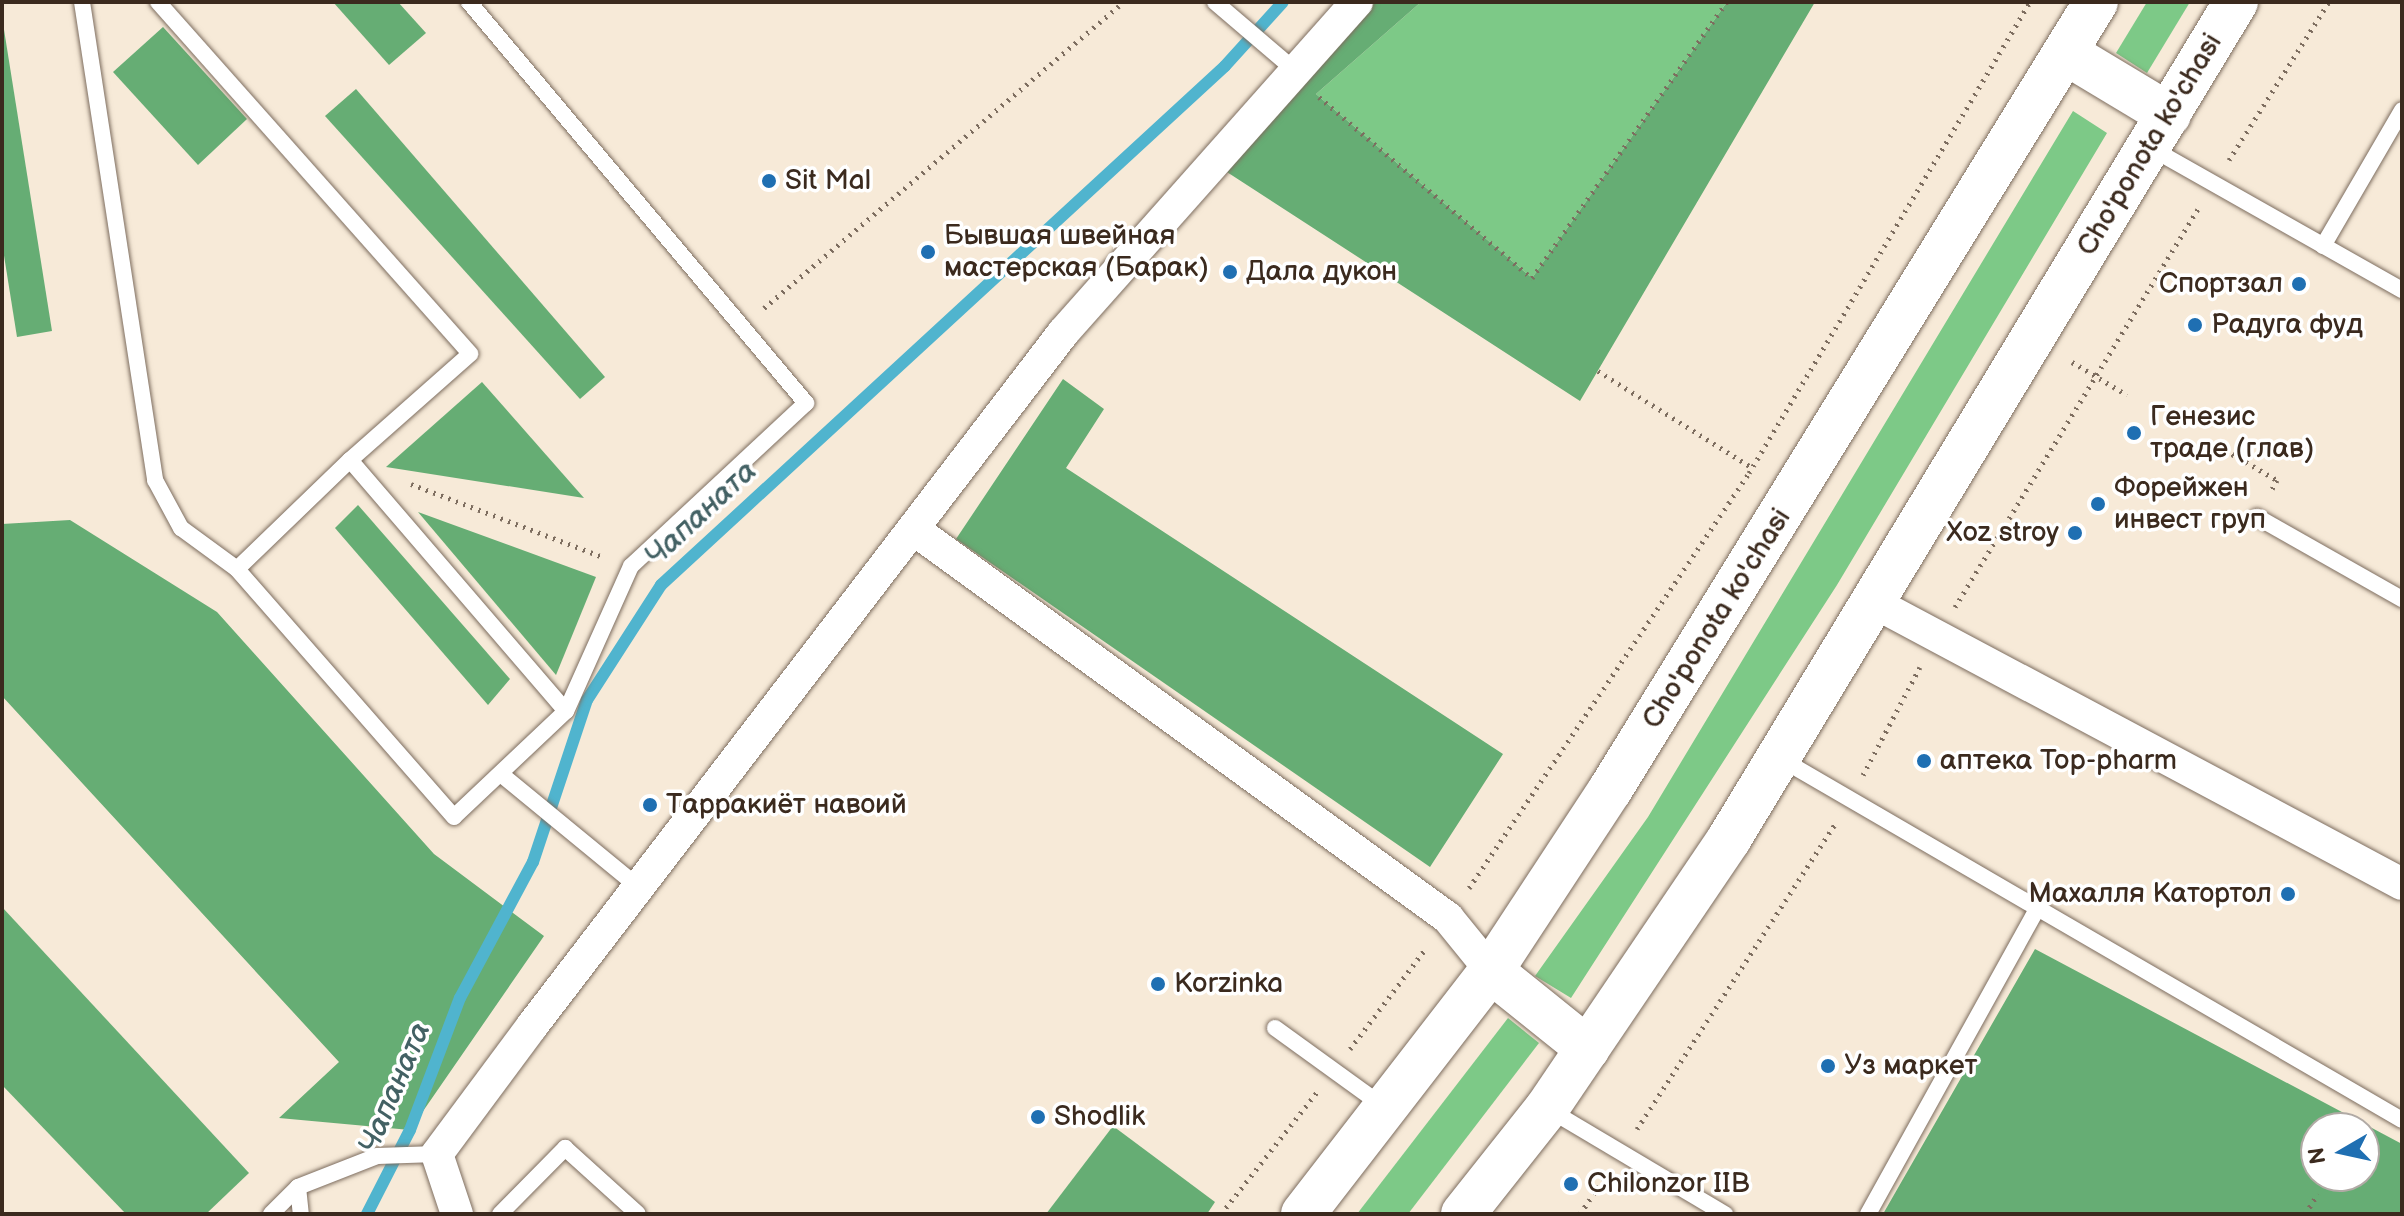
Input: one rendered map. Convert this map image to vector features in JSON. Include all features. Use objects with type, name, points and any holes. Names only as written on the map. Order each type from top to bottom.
[{"type":"main road","name":"Cho'ponota ko'chasi","points":[[1303,1214],[1491,971],[1703,645],[2096,2]]},
{"type":"main road","name":"Cho'ponota ko'chasi","points":[[1463,1214],[1547,1108],[1588,1049],[1779,758],[2236,2]]},
{"type":"main road","points":[[2066,53],[2159,131]]},
{"type":"main road","points":[[1491,971],[1588,1049]]},
{"type":"street","points":[[457,1214],[437,1154],[916,531],[1063,333],[1357,2]]},
{"type":"street","points":[[916,531],[1448,918],[1491,971]]},
{"type":"street","points":[[1873,602],[2402,884]]},
{"type":"lane","points":[[82,2],[155,480],[181,528],[237,569],[454,817],[502,775],[566,711],[631,566],[806,403],[469,2]]},
{"type":"lane","points":[[158,2],[470,354],[350,460],[237,569]]},
{"type":"lane","points":[[1220,6],[1297,72]]},
{"type":"lane","points":[[2323,246],[2402,110]]},
{"type":"lane","points":[[2159,131],[2213,185],[2402,290]]},
{"type":"lane","points":[[350,460],[566,711]]},
{"type":"lane","points":[[2257,517],[2402,599]]},
{"type":"lane","points":[[1779,758],[2036,911],[2402,1120]]},
{"type":"lane","points":[[502,775],[641,889]]},
{"type":"lane","points":[[1868,1214],[2036,911]]},
{"type":"lane","points":[[1275,1028],[1385,1108]]},
{"type":"lane","points":[[1547,1108],[1725,1214]]},
{"type":"lane","points":[[500,1214],[565,1148],[638,1214]]},
{"type":"lane","points":[[271,1214],[298,1187],[377,1156],[437,1154]]},
{"type":"lane","points":[[298,1187],[301,1214]]},
{"type":"path","points":[[742,327],[1123,2]]},
{"type":"path","points":[[1297,72],[1532,278],[1727,2]]},
{"type":"path","points":[[1221,1214],[1448,918],[1751,467],[2030,2]]},
{"type":"path","points":[[1580,1214],[1850,801],[1937,636],[2213,185],[2329,2]]},
{"type":"path","points":[[2072,362],[2127,395]]},
{"type":"path","points":[[1598,371],[1751,467]]},
{"type":"path","points":[[2225,450],[2277,480],[2257,517]]},
{"type":"path","points":[[350,460],[631,566]]},
{"type":"path","points":[[2305,1214],[2318,1194]]},
{"type":"green space","points":[[333,2],[398,2],[426,33],[389,65]]},
{"type":"green space","points":[[1357,2],[1421,2],[1316,94],[1532,278],[1727,2],[1815,2],[1580,401],[1213,163]]},
{"type":"green space","points":[[1421,2],[1727,2],[1532,278],[1316,94]]},
{"type":"green space","points":[[2147,2],[2190,2],[2147,73],[2116,53]]},
{"type":"green space","points":[[2,17],[52,331],[17,337],[2,243]]},
{"type":"green space","points":[[163,27],[247,119],[198,165],[113,72]]},
{"type":"green space","points":[[356,89],[605,377],[580,399],[325,116]]},
{"type":"green space","points":[[2073,111],[2107,133],[1837,585],[1571,998],[1535,976],[1648,817]]},
{"type":"green space","points":[[1063,379],[1104,409],[1066,468],[1503,754],[1430,867],[956,539]]},
{"type":"green space","points":[[482,382],[584,498],[386,467]]},
{"type":"green space","points":[[358,505],[510,679],[488,705],[335,528]]},
{"type":"green space","points":[[418,512],[596,577],[556,675]]},
{"type":"green space","points":[[70,520],[217,612],[434,854],[544,936],[410,1130],[279,1118],[339,1062],[2,696],[2,524]]},
{"type":"green space","points":[[2,907],[249,1173],[206,1214],[126,1214],[2,1085]]},
{"type":"green space","points":[[2035,949],[2342,1112],[2300,1112],[2300,1192],[2380,1192],[2380,1132],[2402,1144],[2402,1214],[1883,1214]]},
{"type":"green space","points":[[1508,1018],[1539,1043],[1408,1214],[1357,1214]]},
{"type":"green space","points":[[1113,1126],[1215,1202],[1207,1214],[1046,1214]]},
{"type":"waterway","name":"Чапаната","points":[[367,1214],[410,1130],[460,998],[533,862],[587,700],[661,585],[1225,66],[1283,2]]},
{"type":"place","name":"Sit Mal","points":[[769,181]]},
{"type":"place","name":"Бывшая швейная мастерская (Барак)","points":[[928,252]]},
{"type":"place","name":"Дала дукон","points":[[1230,272]]},
{"type":"place","name":"Спортзал","points":[[2299,284]]},
{"type":"place","name":"Радуга фуд","points":[[2195,325]]},
{"type":"place","name":"Генезис траде (глав)","points":[[2134,433]]},
{"type":"place","name":"Форейжен инвест груп","points":[[2098,504]]},
{"type":"place","name":"Xoz stroy","points":[[2075,533]]},
{"type":"place","name":"аптека Top-pharm","points":[[1924,761]]},
{"type":"place","name":"Тарракиёт навоий","points":[[650,805]]},
{"type":"place","name":"Махалля Катортол","points":[[2288,894]]},
{"type":"place","name":"Korzinka","points":[[1158,984]]},
{"type":"place","name":"Уз маркет","points":[[1828,1066]]},
{"type":"place","name":"Shodlik","points":[[1038,1117]]},
{"type":"place","name":"Chilonzor IIB","points":[[1571,1184]]}]
